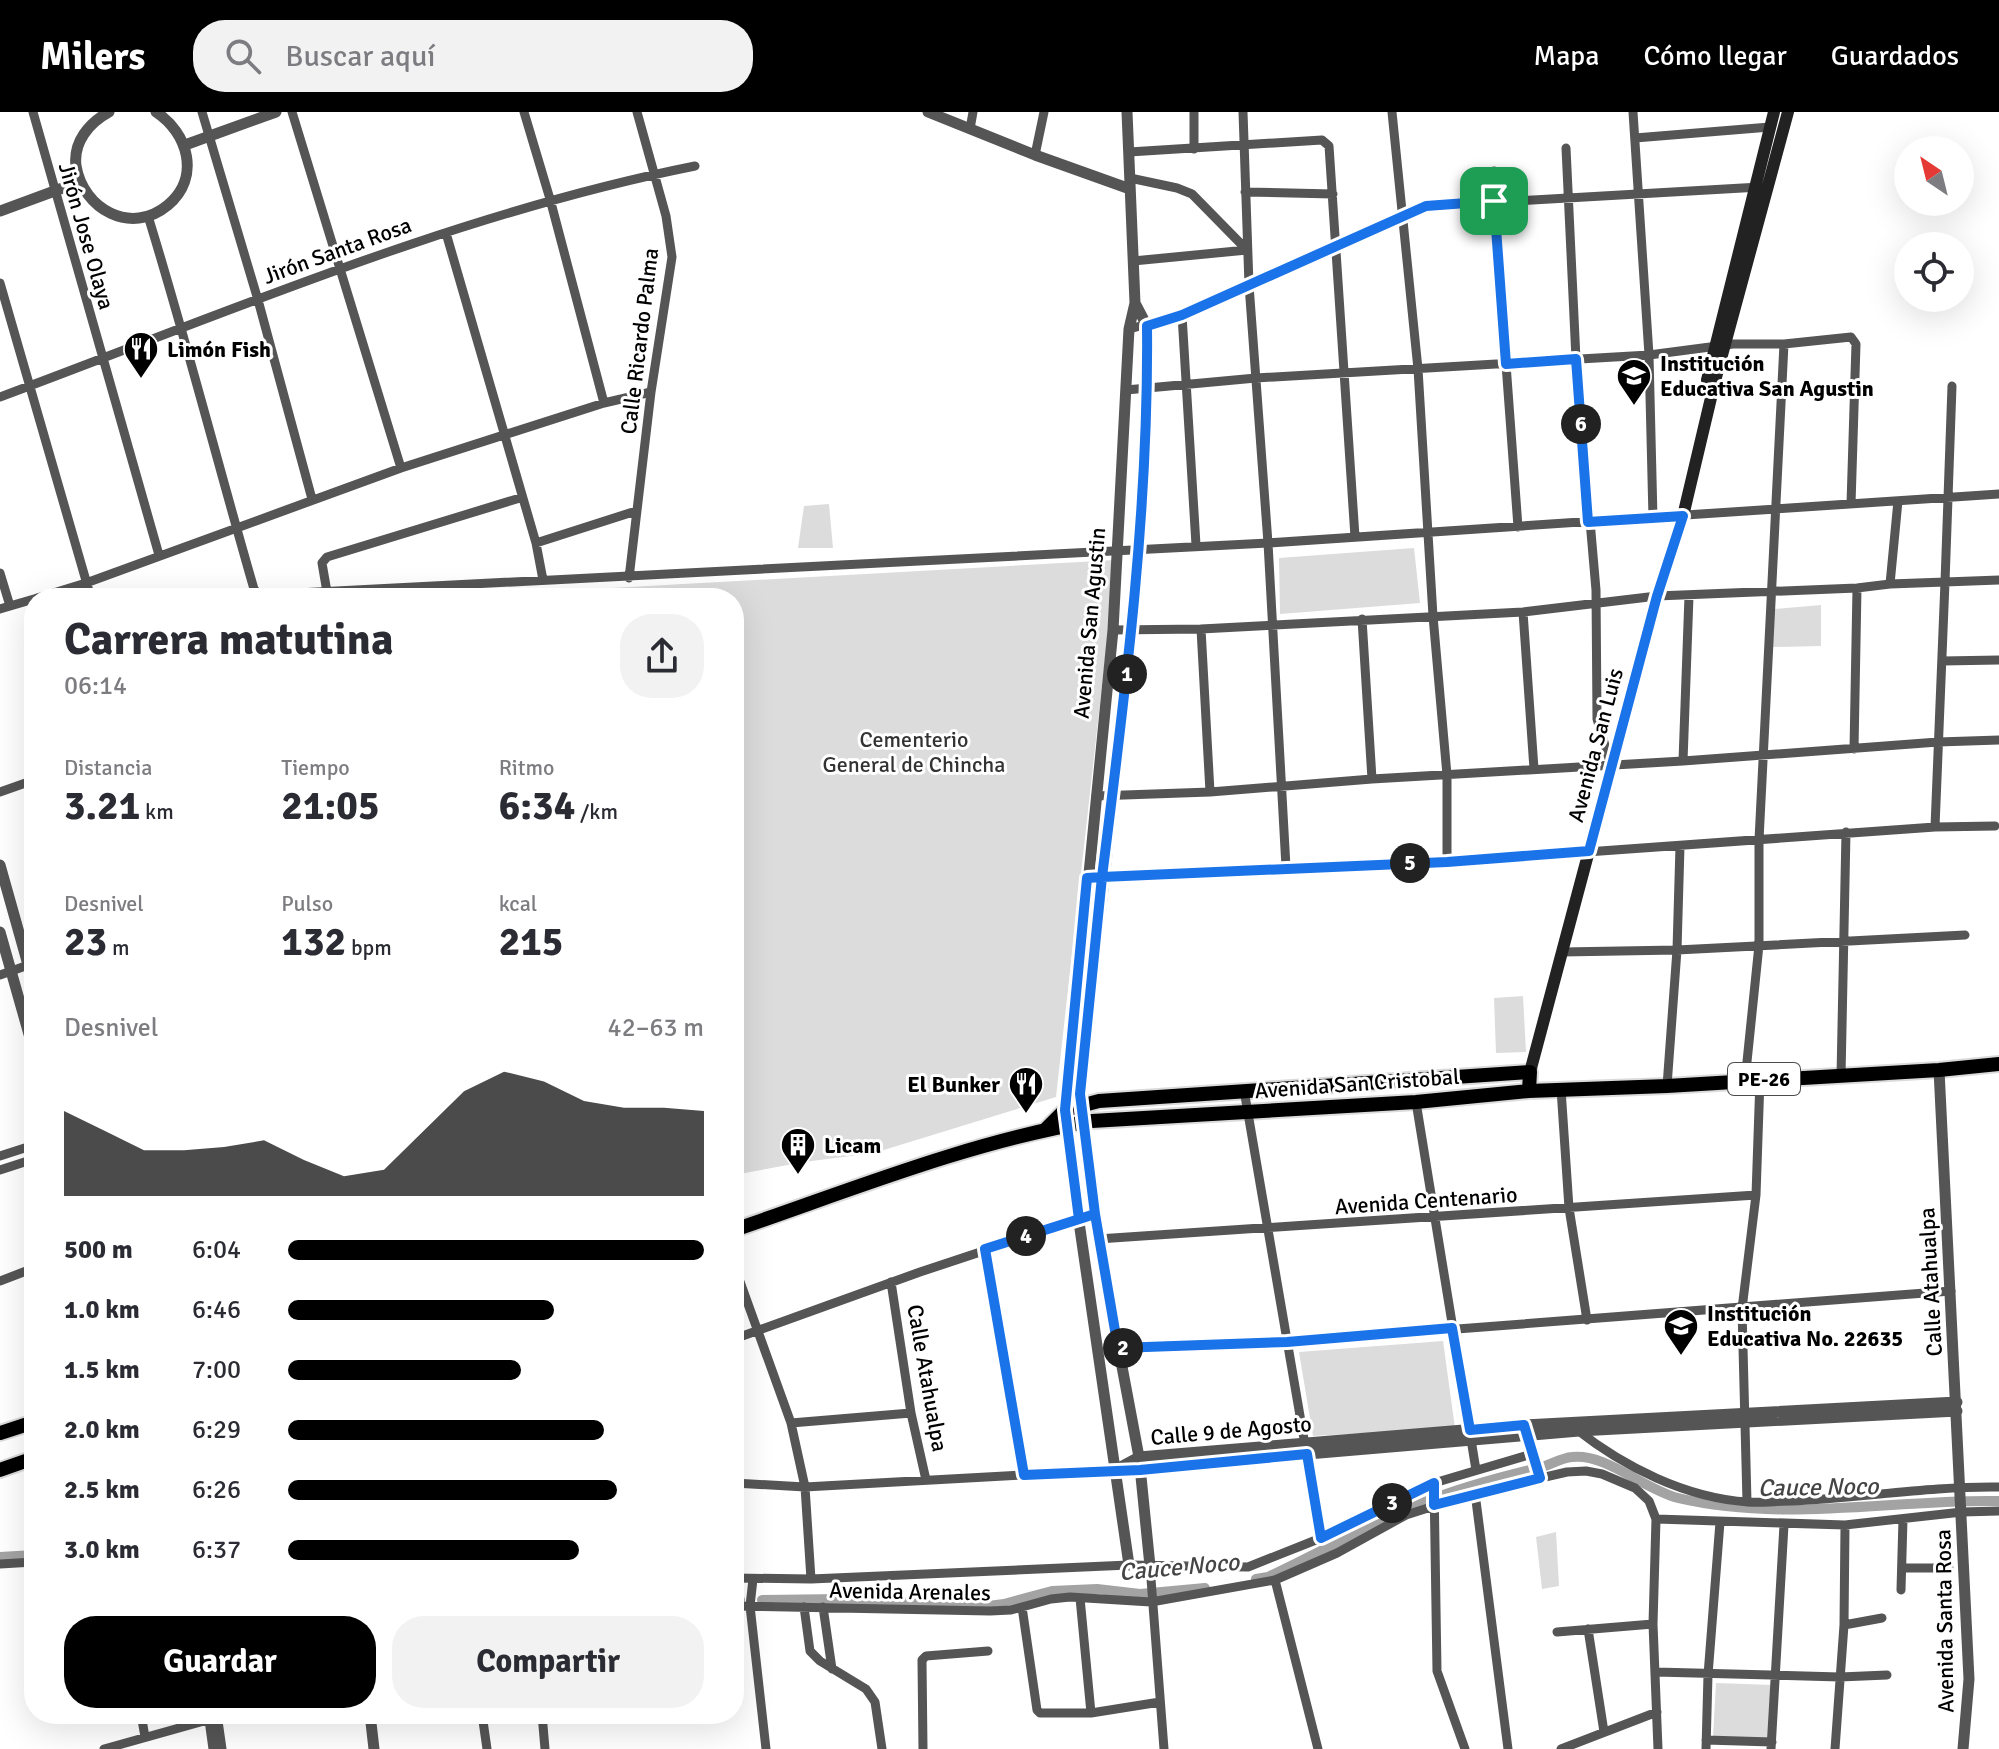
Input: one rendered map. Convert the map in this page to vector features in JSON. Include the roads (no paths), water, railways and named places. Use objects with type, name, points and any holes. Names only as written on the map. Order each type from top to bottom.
[{"type":"highway","name":"Avenida San Cristobal","points":[[744,1227],[924,1165],[1046,1129],[1082,1123],[1416,1102],[1529,1091],[1667,1086],[1999,1064]]},
{"type":"highway","points":[[1046,1129],[1073,1102],[1530,1072]]},
{"type":"highway","name":"Avenida San Luis","points":[[1529,1091],[1530,1072]]},
{"type":"highway","points":[[1379,1082],[1382,1104]]},
{"type":"highway","points":[[0,1433],[24,1425]]},
{"type":"highway","points":[[0,1470],[24,1462]]},
{"type":"main road","name":"Avenida San Luis","points":[[1762,187],[1774,112]]},
{"type":"main road","name":"Avenida San Luis","points":[[1530,1072],[1762,187],[1788,112]]},
{"type":"street","name":"Jirón Jose Olaya","points":[[33,112],[159,555]]},
{"type":"street","points":[[109,112],[95,120],[81,138],[75,159],[79,182],[90,200],[107,213],[127,218],[148,216],[168,205],[181,188],[187,167],[185,145],[174,126],[156,112]]},
{"type":"street","points":[[202,112],[258,300],[312,499]]},
{"type":"street","points":[[185,145],[276,112]]},
{"type":"street","points":[[292,112],[401,468]]},
{"type":"street","points":[[524,112],[604,403]]},
{"type":"street","name":"Calle Ricardo Palma","points":[[629,578],[651,392],[672,257],[655,174],[637,112]]},
{"type":"street","points":[[928,112],[1035,155],[1130,183],[1177,188],[1192,194],[1247,250]]},
{"type":"street","points":[[970,129],[973,112]]},
{"type":"street","points":[[1035,155],[1044,112]]},
{"type":"street","name":"Avenida San Agustin","points":[[1082,1123],[1073,1102],[1087,878],[1113,630],[1129,329],[1135,303],[1127,112]]},
{"type":"street","points":[[1194,112],[1194,149]]},
{"type":"street","points":[[1243,112],[1247,250],[1268,543],[1286,867]]},
{"type":"street","points":[[1392,112],[1418,369],[1433,616],[1447,775],[1447,862]]},
{"type":"street","points":[[1633,112],[1649,355],[1653,518]]},
{"type":"street","points":[[1635,138],[1770,127]]},
{"type":"street","points":[[1129,152],[1322,140],[1329,146],[1355,537]]},
{"type":"street","points":[[1566,148],[1576,359],[1595,605],[1597,719],[1612,766]]},
{"type":"street","name":"Jirón Santa Rosa","points":[[0,397],[182,327],[446,233],[550,199],[695,166]]},
{"type":"street","points":[[1494,171],[1518,527]]},
{"type":"street","points":[[0,211],[79,182]]},
{"type":"street","points":[[1129,329],[1182,315],[1426,206],[1762,187]]},
{"type":"street","points":[[1245,192],[1333,194]]},
{"type":"street","points":[[148,216],[254,588]]},
{"type":"street","points":[[446,233],[520,498],[536,543],[543,580]]},
{"type":"street","points":[[1133,261],[1247,250]]},
{"type":"street","points":[[0,283],[88,588]]},
{"type":"street","points":[[1135,303],[1147,326]]},
{"type":"street","points":[[1182,315],[1196,545]]},
{"type":"street","name":"Avenida San Agustin","points":[[1073,1102],[1132,631],[1148,388],[1147,326]]},
{"type":"street","points":[[1126,390],[1256,378],[1649,355],[1720,345],[1784,344],[1851,337],[1855,339],[1851,504]]},
{"type":"street","points":[[1747,1502],[1742,1309],[1756,1195],[1753,1080],[1759,945],[1759,840],[1784,344]]},
{"type":"street","points":[[1935,827],[1952,386]]},
{"type":"street","points":[[69,588],[401,468],[604,403],[651,392]]},
{"type":"street","points":[[399,588],[1268,543],[1999,494]]},
{"type":"street","points":[[326,588],[322,563],[327,557],[520,498]]},
{"type":"street","points":[[1890,584],[1898,501]]},
{"type":"street","points":[[536,543],[636,511]]},
{"type":"street","points":[[0,573],[5,607]]},
{"type":"street","points":[[1113,630],[1201,629],[1523,612],[1657,596],[1999,580]]},
{"type":"street","points":[[1854,749],[1857,588]]},
{"type":"street","points":[[1683,761],[1689,596]]},
{"type":"street","points":[[1523,612],[1534,769]]},
{"type":"street","points":[[1362,619],[1372,779]]},
{"type":"street","points":[[1201,629],[1210,792]]},
{"type":"street","points":[[1942,661],[1999,660]]},
{"type":"street","points":[[1096,796],[1210,792],[1999,740]]},
{"type":"street","points":[[0,792],[24,784]]},
{"type":"street","points":[[1087,878],[1447,862],[1846,832],[1995,826]]},
{"type":"street","points":[[1841,1076],[1846,832]]},
{"type":"street","points":[[1667,1086],[1677,950],[1680,846]]},
{"type":"street","points":[[0,865],[24,942]]},
{"type":"street","points":[[0,932],[6,973],[24,1024]]},
{"type":"street","points":[[1562,952],[1677,950],[1965,935]]},
{"type":"street","name":"Calle Atahualpa","points":[[1939,1070],[1961,1489]]},
{"type":"street","points":[[1561,1089],[1569,1208],[1587,1320]]},
{"type":"street","points":[[1244,1090],[1321,1538]]},
{"type":"street","points":[[1073,1102],[1065,1126],[1129,1565]]},
{"type":"street","points":[[1416,1102],[1476,1470]]},
{"type":"street","points":[[1082,1123],[1098,1239],[1140,1464],[1164,1749]]},
{"type":"street","points":[[0,1156],[24,1148]]},
{"type":"street","points":[[0,1170],[24,1162]]},
{"type":"street","name":"Avenida Centenario","points":[[1098,1239],[1756,1195]]},
{"type":"street","points":[[744,1336],[985,1249],[1095,1214]]},
{"type":"street","points":[[985,1249],[1024,1475]]},
{"type":"street","points":[[0,1281],[24,1272]]},
{"type":"street","name":"Calle Atahualpa","points":[[891,1282],[911,1413],[926,1480]]},
{"type":"street","points":[[1118,1348],[1287,1342],[1951,1291]]},
{"type":"street","points":[[744,1292],[791,1423],[805,1487],[811,1579]]},
{"type":"street","name":"Calle 9 de Agosto","points":[[1115,1470],[1140,1464],[1526,1430],[1567,1422],[1957,1406]]},
{"type":"street","points":[[791,1423],[911,1413]]},
{"type":"street","name":"Calle 9 de Agosto","points":[[1526,1430],[1579,1431],[1744,1417]]},
{"type":"street","points":[[1567,1422],[1602,1450],[1678,1488],[1747,1502],[1999,1487]]},
{"type":"street","points":[[1526,1430],[1539,1475]]},
{"type":"street","name":"Avenida Arenales","points":[[744,1579],[811,1579],[1129,1565],[1248,1567],[1321,1538],[1434,1483],[1533,1456]]},
{"type":"street","points":[[744,1484],[805,1487],[1115,1470]]},
{"type":"street","name":"Avenida Arenales","points":[[744,1606],[990,1611],[1051,1599],[1151,1601],[1275,1580],[1337,1553],[1435,1501],[1539,1475],[1586,1471],[1617,1479],[1644,1495],[1656,1519]]},
{"type":"street","points":[[1434,1483],[1437,1671],[1465,1749]]},
{"type":"street","name":"Avenida Santa Rosa","points":[[1961,1489],[1969,1679],[1963,1749]]},
{"type":"street","points":[[1475,1493],[1508,1749]]},
{"type":"street","points":[[1658,1749],[1653,1624],[1656,1519],[1845,1525],[1962,1510],[1999,1511]]},
{"type":"street","points":[[1901,1590],[1903,1519]]},
{"type":"street","points":[[1720,1522],[1706,1745],[1771,1746],[1784,1525]]},
{"type":"street","points":[[1835,1749],[1844,1625],[1845,1525]]},
{"type":"street","points":[[0,1564],[24,1563]]},
{"type":"street","points":[[1903,1568],[1949,1568]]},
{"type":"street","points":[[753,1579],[750,1606],[766,1749]]},
{"type":"street","points":[[1275,1580],[1318,1749]]},
{"type":"street","points":[[1080,1598],[1091,1713]]},
{"type":"street","points":[[804,1607],[810,1651],[820,1661],[866,1689],[875,1702],[882,1749]]},
{"type":"street","points":[[823,1607],[832,1669]]},
{"type":"street","points":[[1022,1607],[1037,1710],[1040,1713],[1091,1713],[1160,1702]]},
{"type":"street","points":[[1844,1625],[1882,1618]]},
{"type":"street","points":[[1557,1632],[1653,1624]]},
{"type":"street","points":[[1588,1629],[1604,1732]]},
{"type":"street","points":[[923,1749],[922,1660],[926,1656],[988,1651]]},
{"type":"street","points":[[1656,1672],[1840,1677],[1887,1675]]},
{"type":"street","points":[[1561,1749],[1657,1712]]},
{"type":"street","points":[[143,1724],[145,1737]]},
{"type":"street","points":[[104,1749],[190,1724]]},
{"type":"street","points":[[213,1749],[214,1724]]},
{"type":"street","points":[[216,1724],[222,1749]]},
{"type":"street","points":[[371,1724],[374,1749]]},
{"type":"street","points":[[483,1724],[487,1749]]},
{"type":"street","points":[[543,1724],[545,1749]]},
{"type":"waterway","name":"Cauce Noco","points":[[1256,1579],[1268,1577],[1427,1501],[1572,1457],[1598,1460],[1678,1498],[1718,1505],[1798,1509],[1999,1501]]},
{"type":"waterway","name":"Cauce Noco","points":[[0,1557],[24,1556]]},
{"type":"waterway","name":"Cauce Noco","points":[[762,1600],[842,1599],[981,1607],[1052,1591],[1097,1589],[1140,1594],[1205,1588]]},
{"type":"place","name":"Limón Fish","points":[[141,380]]},
{"type":"place","name":"Institución Educativa San Agustin","points":[[1634,407]]},
{"type":"place","name":"El Bunker","points":[[1026,1115]]},
{"type":"place","name":"Licam","points":[[798,1176]]},
{"type":"place","name":"Institución Educativa No. 22635","points":[[1681,1357]]},
{"type":"park label","name":"Cementerio General de Chincha","points":[[914,752]]}]
